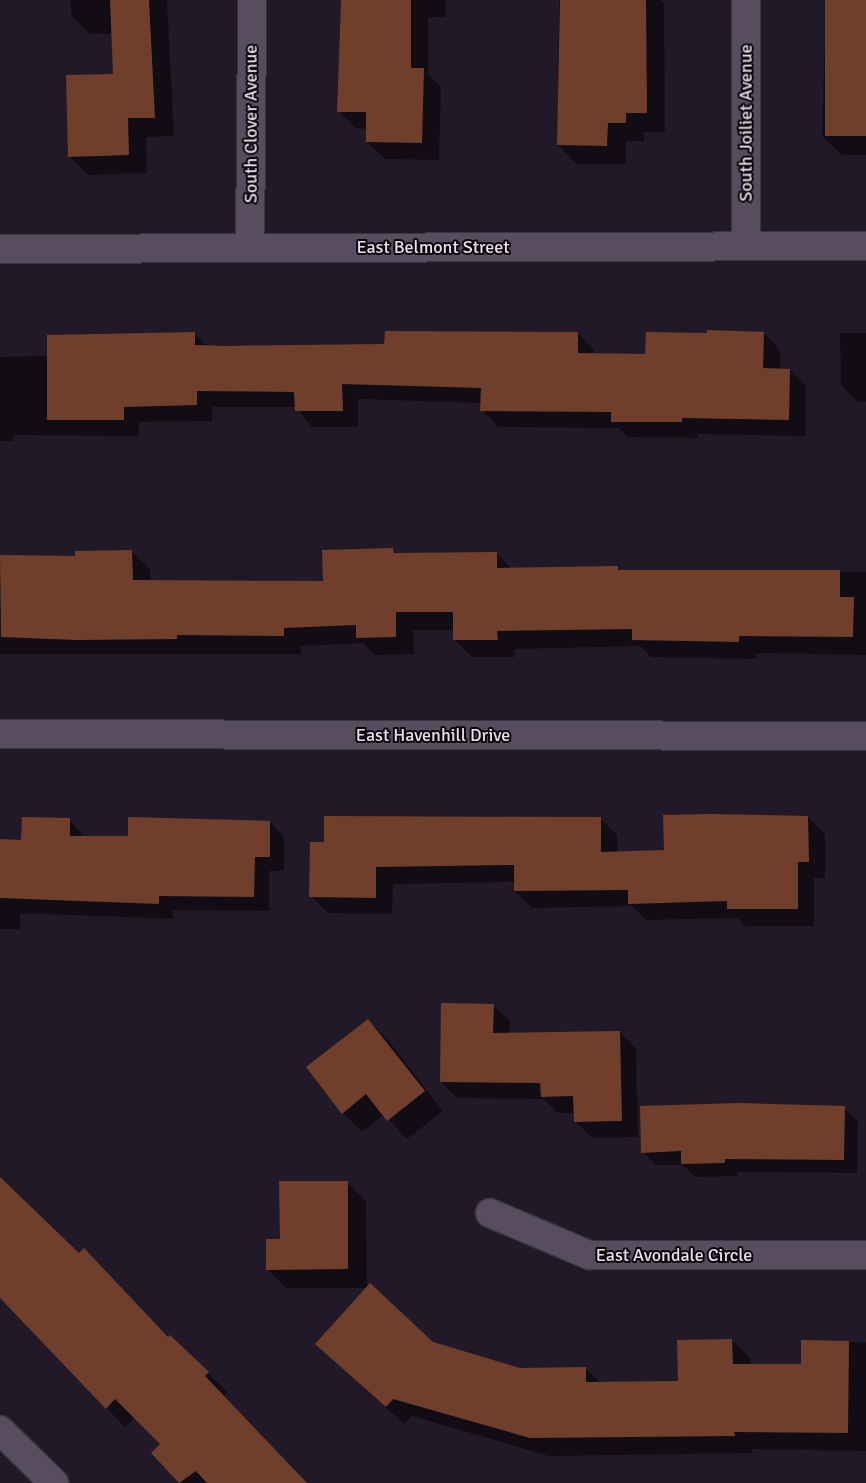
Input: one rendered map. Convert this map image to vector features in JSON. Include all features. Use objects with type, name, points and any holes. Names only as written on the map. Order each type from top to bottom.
[{"type":"street","name":"South Clover Avenue","points":[[250,248],[252,0]]},
{"type":"street","name":"South Joiliet Avenue","points":[[746,0],[746,246]]},
{"type":"street","name":"East Belmont Street","points":[[0,249],[866,246]]},
{"type":"street","name":"East Havenhill Drive","points":[[0,734],[866,736]]},
{"type":"street","name":"East Avondale Circle","points":[[490,1213],[588,1255],[866,1255]]},
{"type":"street","points":[[0,1430],[54,1483]]},
{"type":"building","points":[[110,0],[149,0],[155,118],[128,118],[129,155],[68,157],[66,75],[113,74]]},
{"type":"building","points":[[341,0],[411,0],[411,68],[424,68],[422,143],[366,142],[366,112],[337,112]]},
{"type":"building","points":[[560,0],[646,0],[647,113],[626,113],[626,123],[608,123],[607,146],[557,145]]},
{"type":"building","points":[[825,0],[866,0],[866,136],[825,136]]},
{"type":"building","points":[[707,330],[764,332],[763,368],[790,369],[789,420],[682,418],[682,422],[611,422],[611,412],[480,411],[481,388],[342,384],[343,411],[295,411],[294,392],[197,391],[197,405],[124,407],[124,420],[47,420],[47,335],[195,332],[195,345],[223,346],[384,344],[385,331],[578,332],[578,353],[645,354],[646,332],[707,333]]},
{"type":"building","points":[[393,548],[394,553],[497,552],[497,568],[618,566],[618,570],[840,570],[840,597],[854,597],[853,637],[739,636],[739,642],[632,640],[632,629],[497,631],[498,640],[453,640],[453,612],[396,612],[396,637],[356,638],[356,625],[284,628],[284,636],[177,635],[177,639],[76,640],[1,637],[0,555],[75,556],[75,551],[132,550],[133,580],[323,581],[322,550]]},
{"type":"building","points":[[663,815],[808,816],[809,862],[798,862],[798,909],[727,909],[727,901],[628,904],[628,890],[514,891],[514,865],[376,867],[376,898],[309,897],[310,842],[324,842],[324,816],[601,817],[601,852],[664,850]]},
{"type":"building","points":[[22,817],[70,818],[70,836],[128,836],[128,817],[270,821],[270,857],[255,857],[254,897],[159,896],[159,904],[0,898],[0,839],[21,840]]},
{"type":"building","points":[[441,1003],[494,1004],[493,1033],[620,1031],[622,1121],[574,1122],[573,1096],[541,1097],[540,1083],[440,1082]]},
{"type":"building","points":[[368,1019],[425,1091],[387,1121],[366,1094],[342,1114],[306,1067]]},
{"type":"building","points":[[739,1103],[845,1106],[844,1160],[725,1159],[725,1163],[681,1164],[681,1151],[641,1153],[640,1106]]},
{"type":"building","points":[[0,1177],[79,1253],[84,1248],[168,1337],[170,1335],[209,1372],[205,1376],[307,1483],[207,1483],[196,1471],[179,1483],[151,1453],[160,1444],[115,1399],[106,1409],[0,1298]]},
{"type":"building","points":[[279,1181],[348,1181],[348,1269],[266,1270],[266,1239],[280,1239]]},
{"type":"building","points":[[370,1283],[433,1342],[520,1368],[586,1367],[586,1382],[678,1381],[677,1340],[732,1339],[733,1364],[801,1364],[801,1340],[849,1341],[848,1433],[734,1432],[735,1436],[530,1438],[393,1399],[386,1407],[315,1344]]}]
